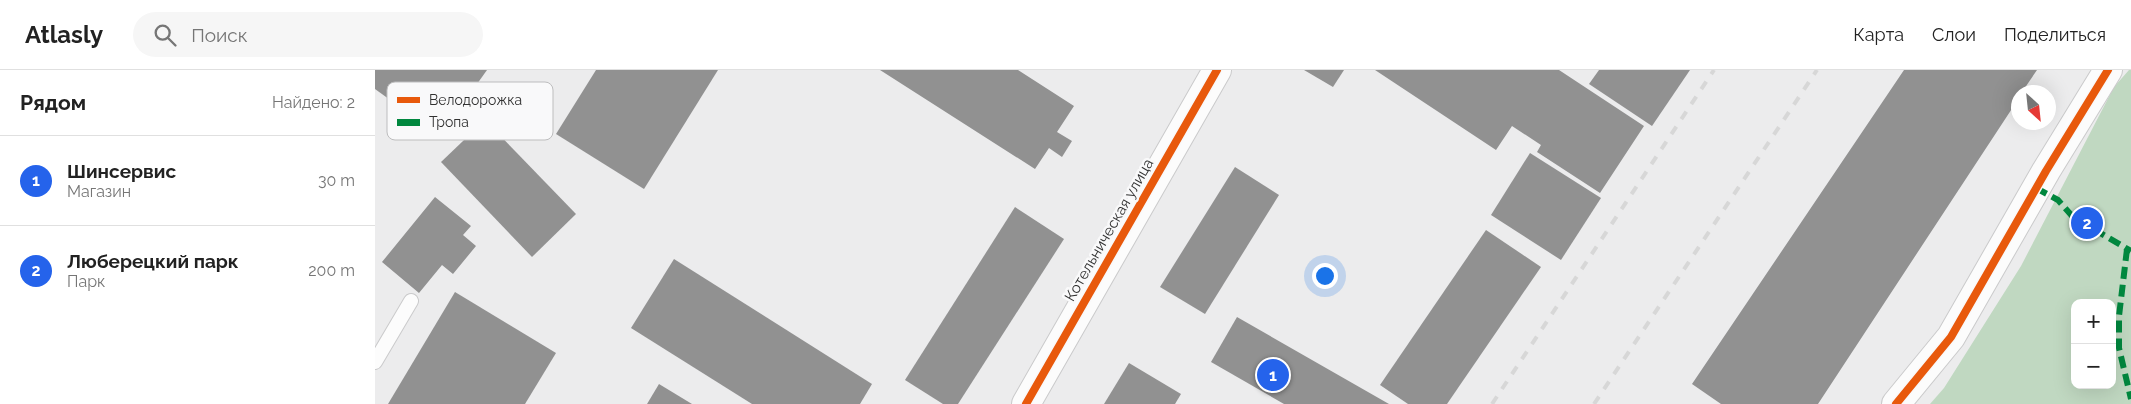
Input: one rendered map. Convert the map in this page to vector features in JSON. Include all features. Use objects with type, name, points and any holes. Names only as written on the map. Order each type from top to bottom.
[{"type":"street","name":"Котельническая улица","points":[[1026,404],[1217,70]]},
{"type":"street","points":[[1896,404],[1951,337],[2046,171],[2109,70]]},
{"type":"lane","points":[[375,362],[411,301]]},
{"type":"green space","points":[[2131,70],[2131,404],[1930,404],[1944,388],[2021,266],[2114,87]]},
{"type":"building","points":[[375,70],[487,70],[478,82],[387,82],[387,98],[375,89]]},
{"type":"building","points":[[596,70],[718,70],[644,189],[556,134]]},
{"type":"building","points":[[880,70],[1018,70],[1074,106],[1057,132],[1072,141],[1062,157],[1049,148],[1035,169]]},
{"type":"building","points":[[1304,70],[1344,70],[1333,87]]},
{"type":"building","points":[[1375,70],[1559,70],[1644,126],[1600,193],[1537,152],[1541,145],[1512,126],[1496,150]]},
{"type":"building","points":[[1599,70],[1690,70],[1652,126],[1589,84]]},
{"type":"building","points":[[1904,70],[2037,70],[2027,85],[2011,85],[2011,110],[1818,404],[1721,404],[1692,384]]},
{"type":"building","points":[[464,140],[504,140],[576,214],[532,257],[441,162]]},
{"type":"building","points":[[1530,153],[1601,198],[1561,260],[1491,215]]},
{"type":"building","points":[[1235,167],[1279,195],[1205,314],[1160,287]]},
{"type":"building","points":[[435,197],[471,226],[463,235],[476,246],[453,274],[442,265],[419,293],[382,262]]},
{"type":"building","points":[[1015,207],[1064,239],[958,404],[943,404],[905,380]]},
{"type":"building","points":[[1486,230],[1541,267],[1447,404],[1408,404],[1380,385]]},
{"type":"building","points":[[674,259],[872,384],[860,404],[752,404],[631,328]]},
{"type":"building","points":[[455,292],[556,353],[525,404],[388,404]]},
{"type":"building","points":[[1237,317],[1389,404],[1284,404],[1211,362]]},
{"type":"building","points":[[1129,363],[1181,394],[1175,404],[1104,404]]},
{"type":"building","points":[[659,384],[692,404],[647,404]]},
{"type":"railway","points":[[1492,404],[1714,70]]},
{"type":"railway","points":[[1594,404],[1817,70]]},
{"type":"marked path","points":[[2036,188],[2058,200],[2073,217],[2131,251]]},
{"type":"marked path","points":[[2127,249],[2119,316],[2119,348],[2131,399]]},
{"type":"cycle path","points":[[1026,404],[1217,70]]},
{"type":"cycle path","points":[[1896,404],[1951,337],[2046,171],[2108,70]]},
{"type":"place","name":"Люберецкий парк","points":[[2087,223]]},
{"type":"place","name":"Шинсервис","points":[[1273,375]]}]
